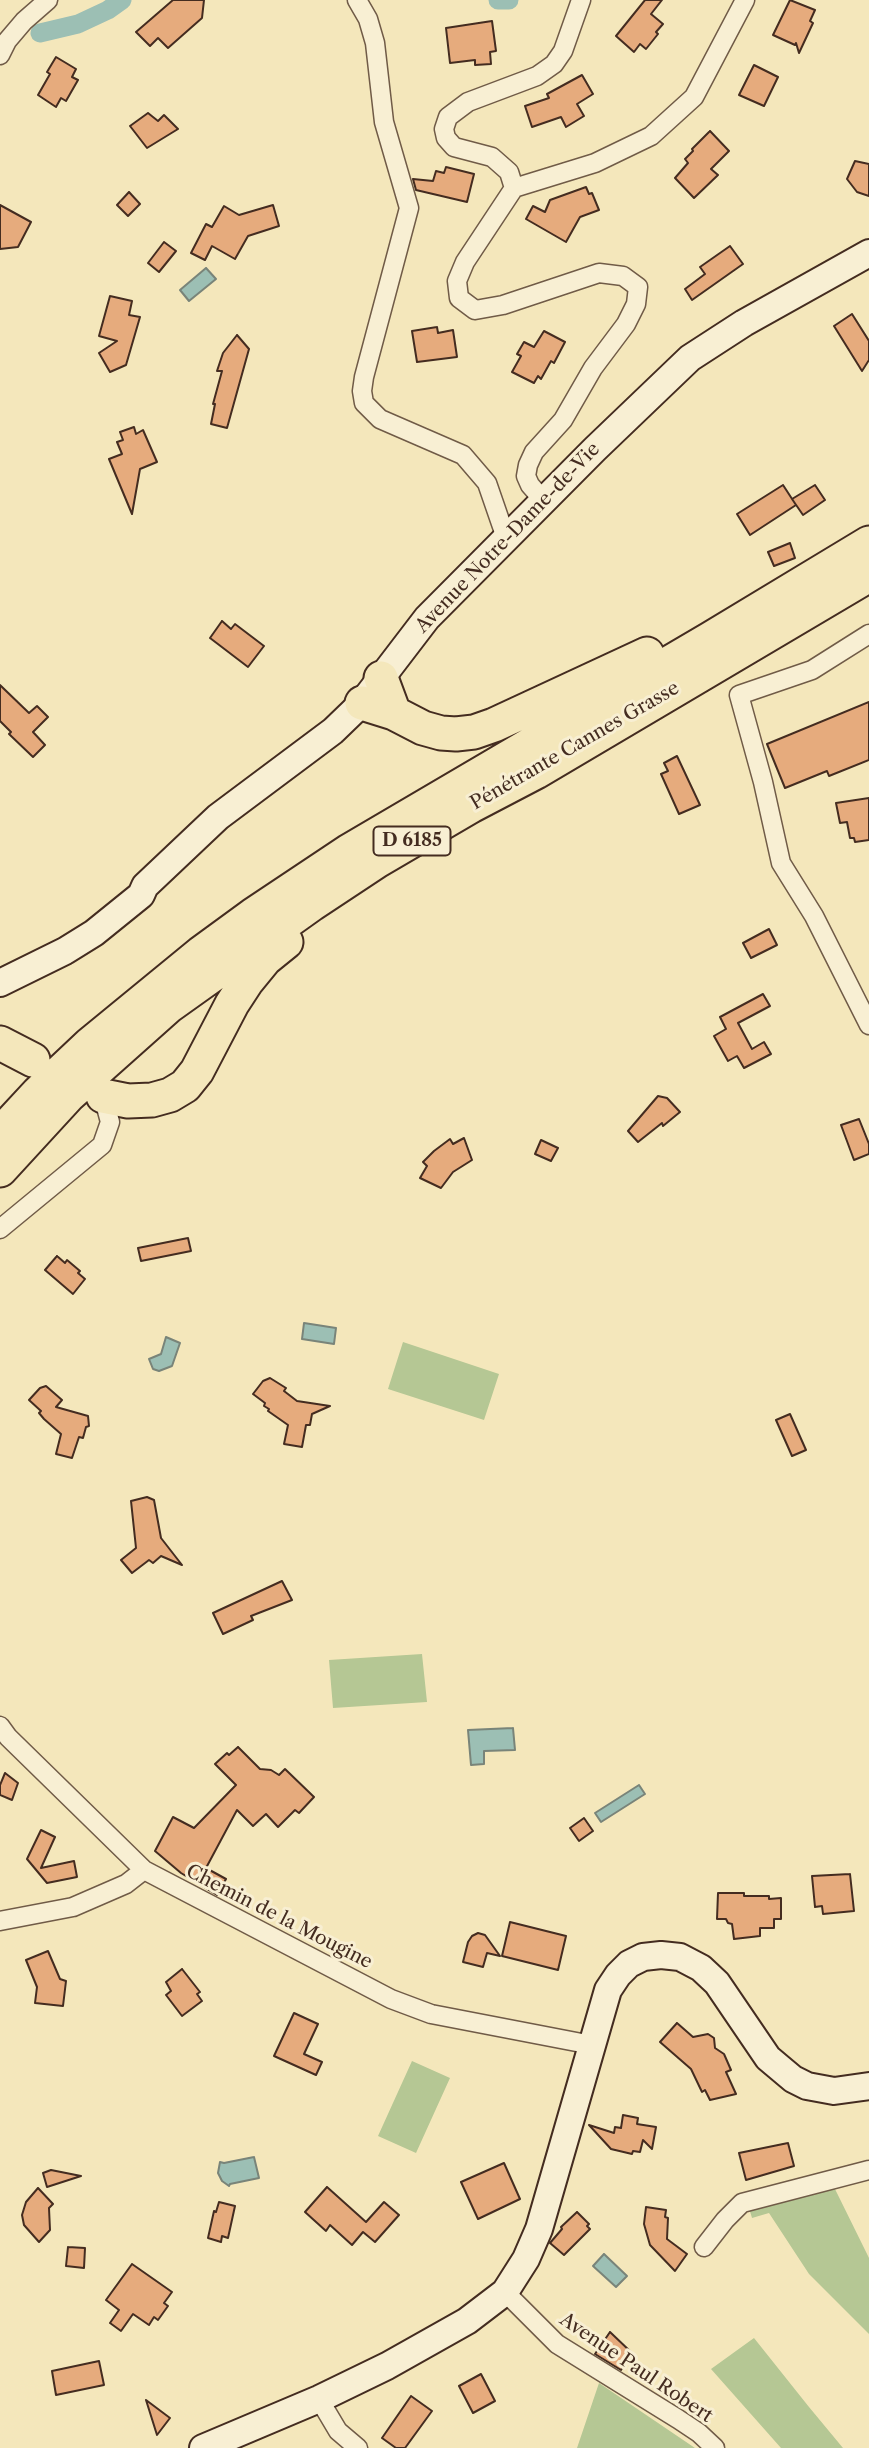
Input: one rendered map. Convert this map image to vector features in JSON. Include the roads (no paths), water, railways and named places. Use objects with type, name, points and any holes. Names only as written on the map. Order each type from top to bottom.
[{"type":"highway","name":"Pénétrante Cannes Grasse","points":[[0,1134],[38,1093],[90,1044],[151,993],[253,915],[349,851],[869,543]]},
{"type":"highway","points":[[372,691],[394,713],[423,728],[441,733],[474,732],[820,572]]},
{"type":"highway","name":"Pénétrante Cannes Grasse","points":[[0,1170],[77,1088],[169,1006],[219,969],[377,861],[536,772],[869,575]]},
{"type":"highway","points":[[103,1096],[128,1101],[152,1100],[170,1095],[185,1086],[197,1072],[232,1004],[265,959],[298,932],[536,772]]},
{"type":"highway","points":[[0,1043],[33,1060]]},
{"type":"main road","name":"Avenue Notre-Dame-de-Vie","points":[[0,983],[65,951],[94,933],[141,895],[145,886],[218,817],[333,732],[372,691],[427,618],[690,358],[744,323],[869,253]]},
{"type":"main road","name":"Avenue Notre-Dame-de-Vie","points":[[0,969],[61,945],[88,928],[134,889],[145,886]]},
{"type":"main road","points":[[203,2448],[319,2399],[424,2346],[467,2321],[505,2292],[526,2259],[539,2229],[608,1990],[629,1964],[642,1957],[680,1957],[701,1968],[717,1983],[768,2058],[793,2079],[807,2086],[834,2091],[869,2086]]},
{"type":"street","points":[[0,55],[16,31],[48,0]]},
{"type":"street","points":[[357,0],[368,19],[376,43],[384,122],[409,208],[364,377],[364,404],[380,419],[463,455],[487,483],[506,538]]},
{"type":"street","points":[[514,188],[509,172],[492,157],[454,148],[446,138],[444,129],[448,117],[468,102],[537,76],[554,64],[563,51],[581,0]]},
{"type":"street","points":[[544,500],[530,485],[526,475],[534,452],[563,420],[593,368],[626,324],[636,304],[638,287],[623,276],[599,273],[503,305],[475,310],[459,298],[457,281],[465,262],[514,188],[595,163],[651,136],[694,97],[745,0]]},
{"type":"street","points":[[869,634],[812,670],[739,695],[763,782],[781,863],[814,916],[869,1026]]},
{"type":"street","points":[[0,1229],[102,1145],[110,1122],[103,1096]]},
{"type":"street","name":"Chemin de la Mougine","points":[[0,1726],[8,1737],[144,1870],[391,1999],[431,2014],[592,2045]]},
{"type":"street","points":[[0,1921],[73,1907],[126,1884],[144,1870]]},
{"type":"street","points":[[704,2247],[742,2203],[869,2170]]},
{"type":"street","name":"Avenue Paul Robert","points":[[505,2292],[556,2344],[678,2419],[715,2448]]},
{"type":"street","points":[[319,2399],[338,2431],[358,2448]]},
{"type":"water","points":[[206,268],[216,279],[189,301],[180,290]]},
{"type":"water","points":[[304,1323],[336,1328],[334,1344],[302,1339]]},
{"type":"water","points":[[166,1337],[180,1343],[172,1366],[159,1371],[153,1369],[149,1359],[161,1354]]},
{"type":"water","points":[[513,1728],[515,1750],[484,1751],[484,1764],[471,1765],[468,1730]]},
{"type":"water","points":[[639,1785],[645,1794],[601,1822],[595,1813]]},
{"type":"water","points":[[254,2157],[259,2178],[229,2186],[222,2181],[218,2173],[220,2162]]},
{"type":"water","points":[[604,2254],[627,2276],[616,2287],[593,2266]]},
{"type":"waterway","points":[[40,33],[78,24],[122,0]]},
{"type":"waterway","points":[[498,0],[509,0]]}]
